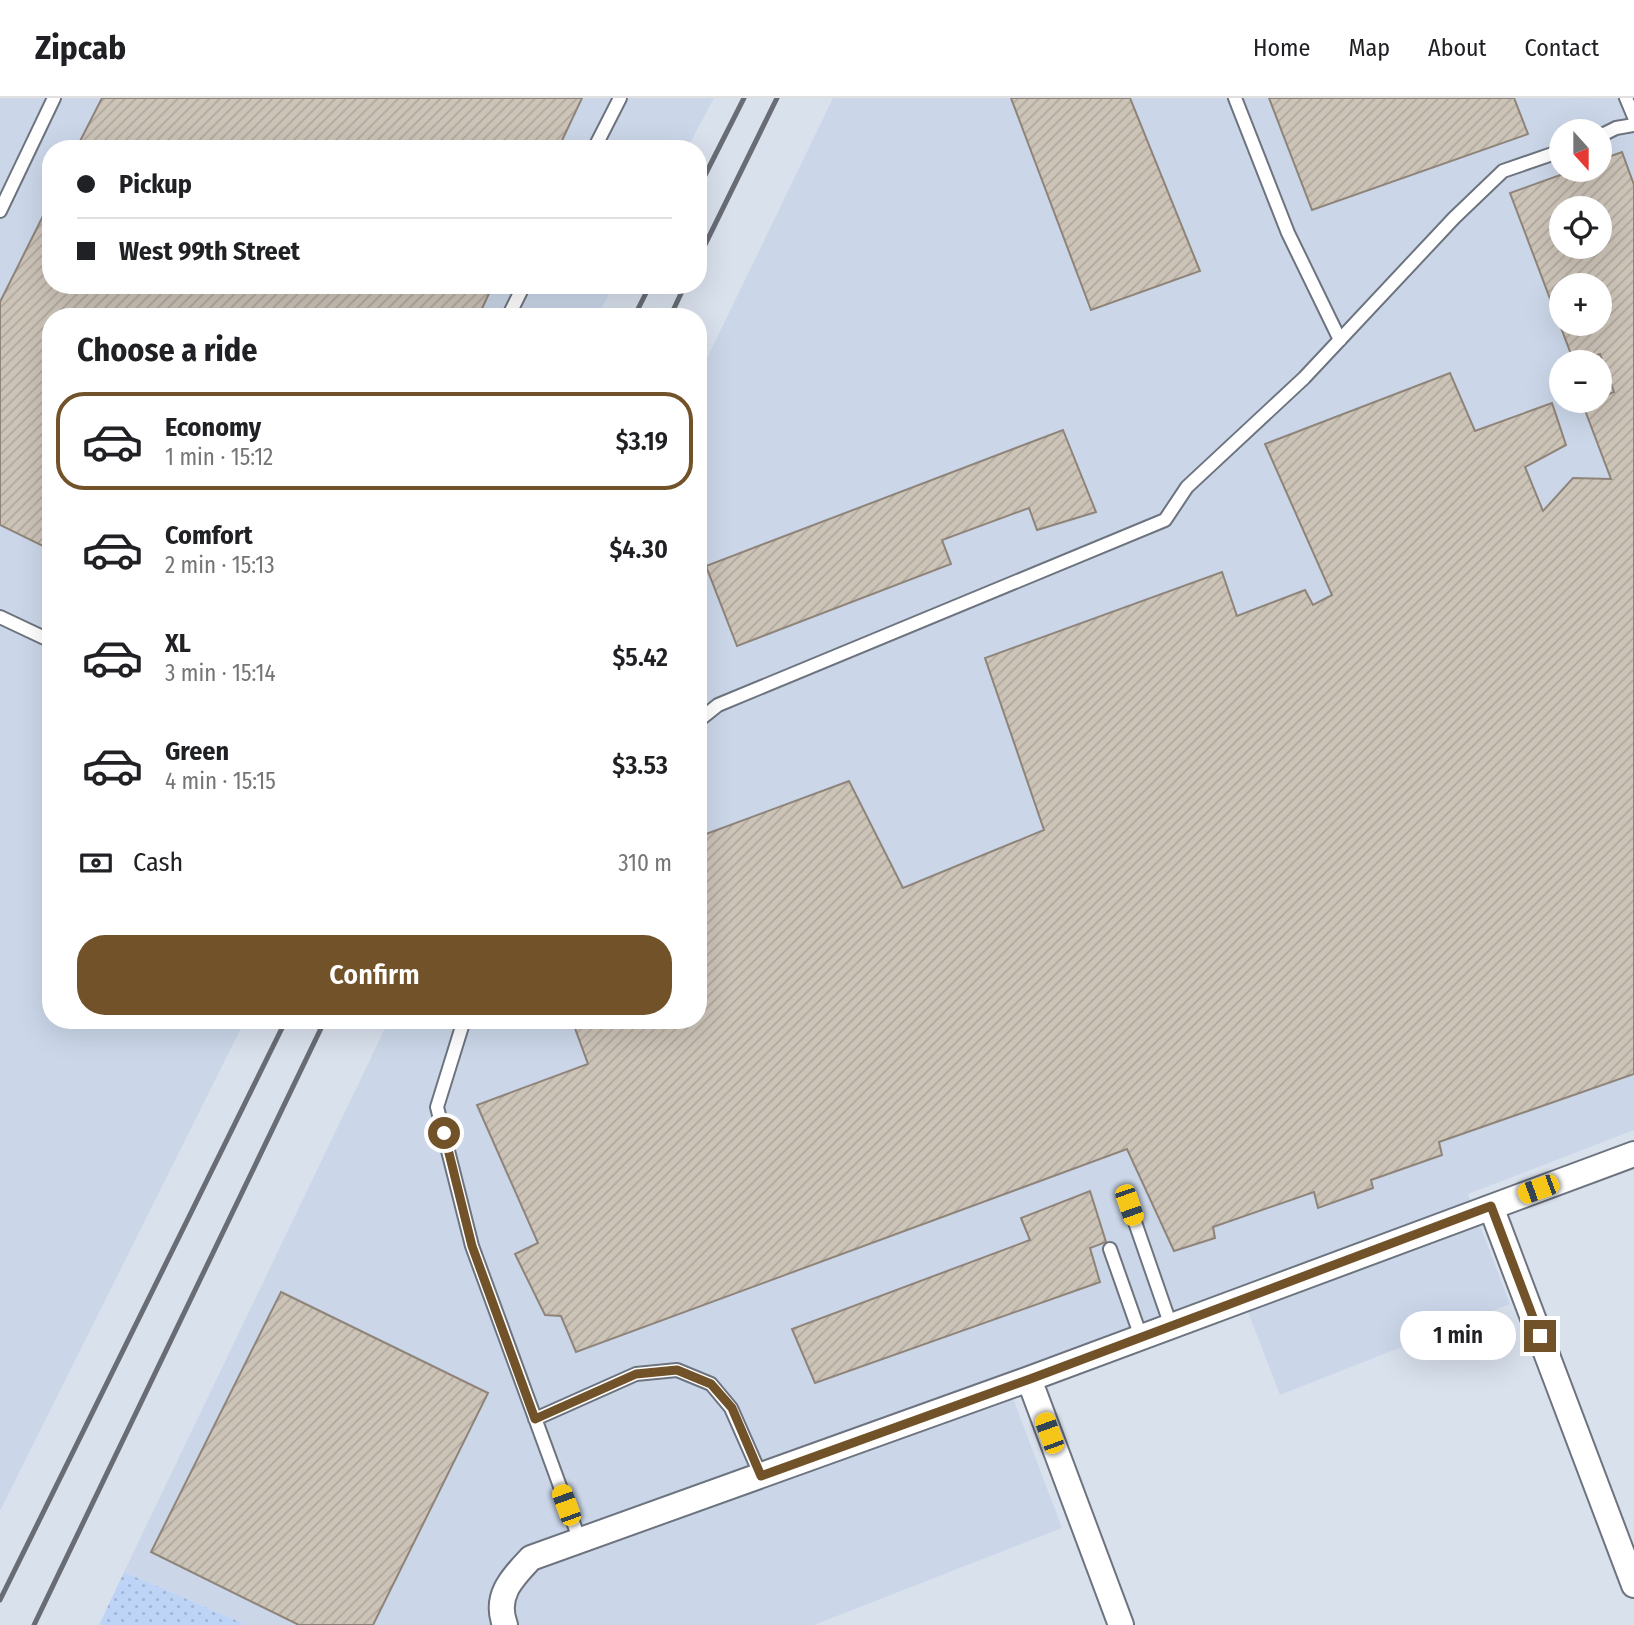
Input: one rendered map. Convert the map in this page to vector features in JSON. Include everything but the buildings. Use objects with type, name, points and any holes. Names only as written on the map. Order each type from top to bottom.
[{"type":"street","points":[[505,1625],[501,1614],[507,1584],[531,1558],[1030,1379],[1634,1154]]},
{"type":"street","points":[[1491,1206],[1634,1585]]},
{"type":"street","points":[[1030,1379],[1121,1625]]},
{"type":"lane","points":[[0,211],[54,98]]},
{"type":"lane","points":[[599,140],[620,98]]},
{"type":"lane","points":[[1235,98],[1288,233],[1340,340]]},
{"type":"lane","points":[[1626,98],[1634,117]]},
{"type":"lane","points":[[1612,130],[1634,125]]},
{"type":"lane","points":[[707,714],[718,705],[1165,520],[1186,487],[1304,378],[1454,218],[1503,171],[1549,154]]},
{"type":"lane","points":[[0,617],[42,637]]},
{"type":"lane","points":[[461,1029],[437,1107],[472,1246],[580,1541]]},
{"type":"lane","points":[[1129,1205],[1171,1326]]},
{"type":"lane","points":[[1110,1248],[1141,1337]]},
{"type":"lane","points":[[535,1419],[636,1374],[677,1370],[711,1384],[732,1408],[761,1476]]},
{"type":"shaded area","points":[[0,98],[714,98],[692,140],[42,140],[42,294],[609,294],[602,308],[42,308],[42,1029],[241,1029],[0,1511]]},
{"type":"shaded area","points":[[833,98],[1634,98],[1634,1130],[1468,1194],[1510,1304],[1280,1395],[1238,1286],[1005,1377],[1062,1528],[814,1625],[247,1625],[124,1572],[385,1029],[707,1029],[707,358]]},
{"type":"shaded area","points":[[124,1572],[247,1625],[99,1625]]},
{"type":"railway","points":[[707,171],[744,98]]},
{"type":"railway","points":[[707,241],[777,98]]},
{"type":"railway","points":[[638,308],[646,294]]},
{"type":"railway","points":[[674,308],[681,294]]},
{"type":"railway","points":[[0,1600],[282,1029]]},
{"type":"railway","points":[[34,1625],[321,1029]]},
{"type":"route","points":[[444,1133],[472,1246],[535,1419],[636,1374],[677,1370],[711,1384],[732,1408],[761,1476],[1030,1379],[1491,1206],[1540,1336]]}]
